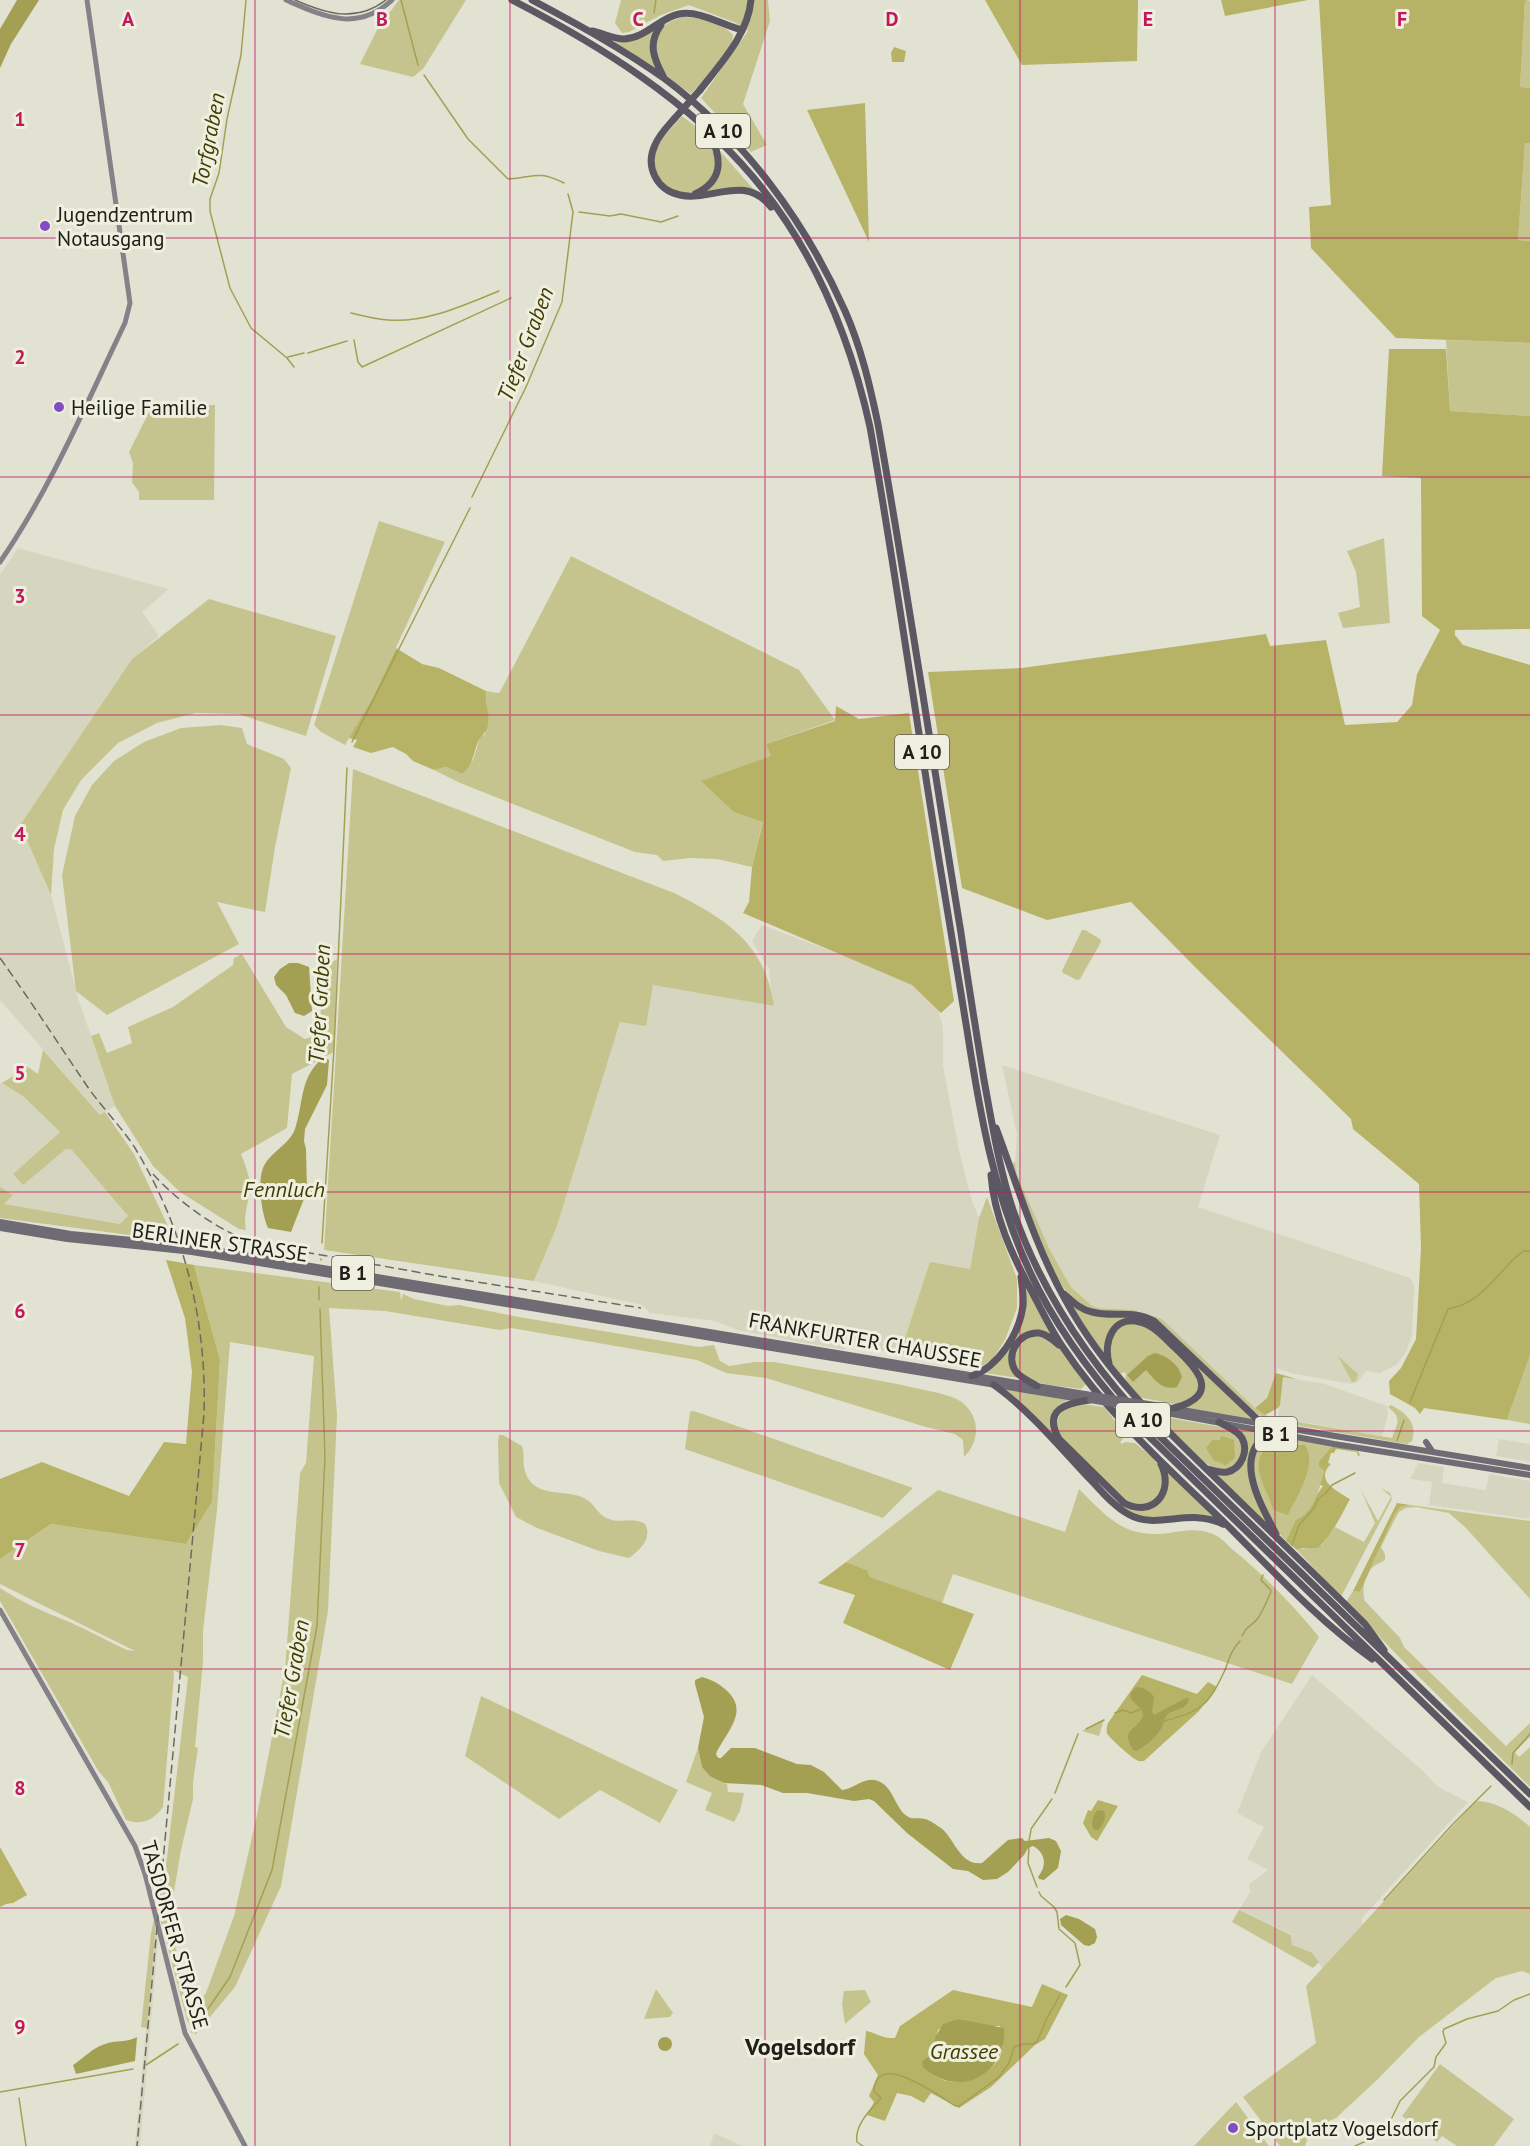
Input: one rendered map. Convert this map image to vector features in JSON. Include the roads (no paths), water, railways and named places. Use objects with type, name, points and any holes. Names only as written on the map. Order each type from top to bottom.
[{"type":"highway","name":"A 10","points":[[512,0],[560,25],[611,56],[676,102],[708,131],[754,177],[787,224],[811,264],[837,317],[859,379],[870,427],[990,1161],[1004,1206],[1031,1274],[1061,1328],[1099,1383],[1146,1434],[1394,1670],[1530,1794]]},
{"type":"highway","name":"A 10","points":[[532,0],[587,30],[665,80],[713,120],[774,189],[819,259],[845,312],[870,386],[888,482],[939,807],[989,1109],[1001,1167],[1019,1226],[1056,1304],[1106,1378],[1151,1428],[1530,1807]]},
{"type":"highway","points":[[751,0],[742,30],[722,63],[674,119],[654,147],[651,157],[652,167],[658,182],[664,188],[680,196],[734,189],[748,191],[766,201],[787,224]]},
{"type":"highway","points":[[587,30],[622,39],[635,37],[679,14],[704,16],[742,30]]},
{"type":"highway","points":[[664,21],[657,30],[652,49],[654,59],[665,80]]},
{"type":"highway","points":[[690,196],[708,186],[715,178],[719,166],[716,148],[708,131]]},
{"type":"highway","points":[[989,1109],[1027,1218],[1048,1269],[1091,1342],[1145,1410],[1365,1624],[1394,1670]]},
{"type":"highway","points":[[990,1161],[993,1193],[998,1214],[1021,1272],[1063,1348],[1113,1412],[1159,1460],[1348,1642],[1394,1670]]},
{"type":"highway","points":[[972,1376],[993,1365],[1016,1329],[1023,1308],[1021,1272]]},
{"type":"highway","points":[[1060,1291],[1077,1305],[1093,1312],[1134,1313],[1154,1321],[1269,1429],[1254,1446],[1251,1473],[1253,1485],[1279,1539]]},
{"type":"highway","points":[[1111,1369],[1106,1346],[1107,1339],[1114,1328],[1133,1321],[1146,1324],[1184,1356],[1197,1370],[1200,1377],[1200,1390],[1195,1399],[1174,1408]]},
{"type":"highway","points":[[1037,1386],[1022,1377],[1013,1366],[1012,1352],[1017,1342],[1026,1335],[1037,1333],[1047,1336],[1063,1348]]},
{"type":"highway","points":[[994,1385],[1020,1407],[1104,1493],[1128,1514],[1149,1521],[1195,1516],[1228,1526]]},
{"type":"highway","points":[[1090,1400],[1067,1403],[1062,1406],[1055,1416],[1056,1432],[1082,1462],[1124,1503],[1143,1508],[1160,1498],[1166,1486],[1166,1478],[1159,1460]]},
{"type":"highway","points":[[1204,1467],[1226,1472],[1232,1470],[1242,1460],[1245,1448],[1241,1437],[1219,1422]]},
{"type":"main road","points":[[0,562],[29,518],[46,486],[125,323],[130,306],[87,0]]},
{"type":"main road","points":[[286,0],[323,16],[345,20],[371,14],[392,0]]},
{"type":"main road","name":"BERLINER STRASSE","points":[[0,1222],[71,1234],[191,1249],[638,1321]]},
{"type":"main road","name":"BERLINER STRASSE","points":[[0,1228],[67,1239],[173,1247]]},
{"type":"main road","name":"BERLINER STRASSE","points":[[191,1249],[649,1328]]},
{"type":"main road","name":"FRANKFURTER CHAUSSEE","points":[[638,1321],[713,1331],[1174,1408]]},
{"type":"main road","name":"FRANKFURTER CHAUSSEE","points":[[649,1328],[1090,1400]]},
{"type":"main road","name":"B 1","points":[[1090,1400],[1219,1422],[1418,1448],[1530,1468]]},
{"type":"main road","name":"B 1","points":[[1174,1408],[1269,1429],[1530,1475]]},
{"type":"main road","points":[[1426,1442],[1432,1451]]},
{"type":"main road","points":[[1414,1456],[1418,1448]]},
{"type":"main road","name":"TASDORFER STRASSE","points":[[0,1610],[135,1846],[143,1868],[185,2033],[244,2146]]},
{"type":"water","points":[[17,0],[39,0],[11,44],[0,68],[0,29]]},
{"type":"water","points":[[289,963],[309,967],[312,1011],[304,1016],[295,1013],[286,995],[276,985],[274,977]]},
{"type":"water","name":"Fennluch","points":[[324,1057],[329,1060],[327,1085],[305,1129],[307,1191],[291,1232],[268,1228],[261,1199],[261,1174],[266,1163],[295,1129],[306,1081]]},
{"type":"water","points":[[1155,1353],[1176,1365],[1182,1377],[1177,1387],[1163,1386],[1146,1370],[1133,1382],[1127,1375],[1148,1356]]},
{"type":"water","points":[[702,1677],[717,1683],[727,1691],[737,1709],[733,1724],[716,1754],[718,1758],[721,1758],[731,1748],[755,1748],[797,1764],[811,1765],[824,1772],[842,1790],[868,1780],[878,1781],[891,1792],[899,1808],[907,1816],[923,1818],[941,1828],[963,1856],[974,1863],[982,1863],[1008,1840],[1022,1838],[1025,1841],[1049,1838],[1056,1841],[1061,1851],[1058,1868],[1044,1880],[1039,1879],[1044,1860],[1041,1852],[1033,1846],[1028,1848],[1008,1872],[997,1879],[983,1880],[968,1871],[953,1869],[869,1799],[854,1801],[807,1793],[783,1793],[761,1785],[724,1783],[710,1776],[702,1767],[698,1748],[704,1717],[695,1680]]},
{"type":"water","points":[[1136,1687],[1146,1690],[1154,1697],[1152,1712],[1154,1715],[1189,1698],[1184,1707],[1168,1714],[1162,1727],[1150,1742],[1134,1751],[1128,1734],[1143,1716],[1142,1710],[1131,1699],[1130,1694]]},
{"type":"water","points":[[1101,1810],[1105,1813],[1104,1821],[1099,1830],[1094,1830],[1093,1818],[1096,1811]]},
{"type":"water","points":[[1066,1915],[1079,1919],[1095,1929],[1097,1937],[1095,1943],[1089,1946],[1084,1945],[1061,1925],[1060,1919]]},
{"type":"water","name":"Grassee","points":[[959,2019],[1004,2028],[1003,2045],[998,2059],[978,2078],[965,2082],[936,2077],[923,2067],[922,2061],[934,2052],[935,2038],[943,2024]]},
{"type":"water","points":[[137,2037],[135,2061],[76,2074],[73,2065],[96,2048]]},
{"type":"water","points":[[662,2037],[668,2037],[672,2044],[668,2051],[662,2051],[658,2047],[658,2041]]},
{"type":"waterway","name":"Torfgraben","points":[[246,0],[241,55],[227,119],[219,173],[210,199],[210,211],[230,288],[251,328],[287,358],[294,367]]},
{"type":"waterway","name":"Tiefer Graben","points":[[401,0],[418,65]]},
{"type":"waterway","points":[[654,13],[656,0]]},
{"type":"waterway","name":"Tiefer Graben","points":[[424,75],[468,139],[508,179],[542,175],[564,183]]},
{"type":"waterway","name":"Tiefer Graben","points":[[472,497],[526,387],[562,302],[573,212],[568,194]]},
{"type":"waterway","points":[[579,212],[610,216],[621,214],[661,222],[678,216]]},
{"type":"waterway","points":[[351,313],[388,320],[417,319],[445,312],[499,291]]},
{"type":"waterway","points":[[354,340],[358,362],[362,367],[511,298]]},
{"type":"waterway","points":[[308,353],[347,341]]},
{"type":"waterway","points":[[288,357],[304,353]]},
{"type":"waterway","name":"Tiefer Graben","points":[[352,742],[470,508]]},
{"type":"waterway","name":"Tiefer Graben","points":[[322,1243],[347,768]]},
{"type":"waterway","points":[[1410,1402],[1448,1309],[1459,1306],[1478,1295],[1518,1255],[1524,1251],[1530,1251]]},
{"type":"waterway","name":"Tiefer Graben","points":[[319,1287],[319,1300]]},
{"type":"waterway","name":"Tiefer Graben","points":[[192,2032],[230,1977],[272,1870],[317,1626],[325,1457],[320,1309]]},
{"type":"waterway","points":[[1397,1441],[1404,1420]]},
{"type":"waterway","points":[[1292,1545],[1299,1525],[1314,1508],[1318,1499],[1332,1485],[1355,1473]]},
{"type":"waterway","points":[[1242,1636],[1258,1618],[1271,1592],[1261,1580],[1263,1575]]},
{"type":"waterway","points":[[1164,1721],[1196,1710],[1208,1699],[1214,1692],[1240,1641]]},
{"type":"waterway","points":[[1115,1713],[1123,1710],[1131,1713],[1141,1709]]},
{"type":"waterway","points":[[1086,1729],[1104,1720]]},
{"type":"waterway","points":[[1055,1793],[1078,1734]]},
{"type":"waterway","points":[[1512,1764],[1513,1753],[1530,1734]]},
{"type":"waterway","points":[[1384,1900],[1491,1786]]},
{"type":"waterway","points":[[1031,1829],[1052,1799]]},
{"type":"waterway","points":[[1029,1841],[1031,1830]]},
{"type":"waterway","points":[[1029,1846],[1028,1863],[1037,1887]]},
{"type":"waterway","points":[[1039,1892],[1057,1912],[1059,1929],[1075,1943],[1080,1965],[1066,1987]]},
{"type":"waterway","points":[[1355,2146],[1373,2138],[1387,2128],[1400,2101],[1434,2067],[1436,2057],[1446,2043],[1444,2029],[1467,2019],[1498,2011],[1514,2000],[1530,1994]]},
{"type":"waterway","points":[[863,2146],[857,2142],[858,2130],[864,2118],[881,2098],[874,2091],[877,2079],[886,2074],[910,2079],[959,2106],[999,2077],[1009,2063],[1014,2047],[1037,2042],[1060,1995]]},
{"type":"waterway","name":"Tiefer Graben","points":[[146,2065],[178,2044]]},
{"type":"waterway","name":"Tiefer Graben","points":[[0,2092],[133,2069]]},
{"type":"waterway","points":[[19,2098],[26,2146]]},
{"type":"tram line","points":[[295,0],[318,9],[341,14],[364,12],[386,0]]},
{"type":"railway","points":[[0,958],[87,1086],[130,1140],[152,1179],[167,1211],[189,1276],[201,1344],[204,1414],[137,2146]]},
{"type":"railway","points":[[153,1174],[174,1195],[213,1223],[254,1243],[439,1276],[641,1308]]},
{"type":"place","name":"Jugendzentrum Notausgang","points":[[45,226]]},
{"type":"place","name":"Heilige Familie","points":[[59,407]]},
{"type":"place","name":"Sportplatz Vogelsdorf","points":[[1233,2128]]},
{"type":"district","name":"Vogelsdorf","points":[[800,2046]]}]
